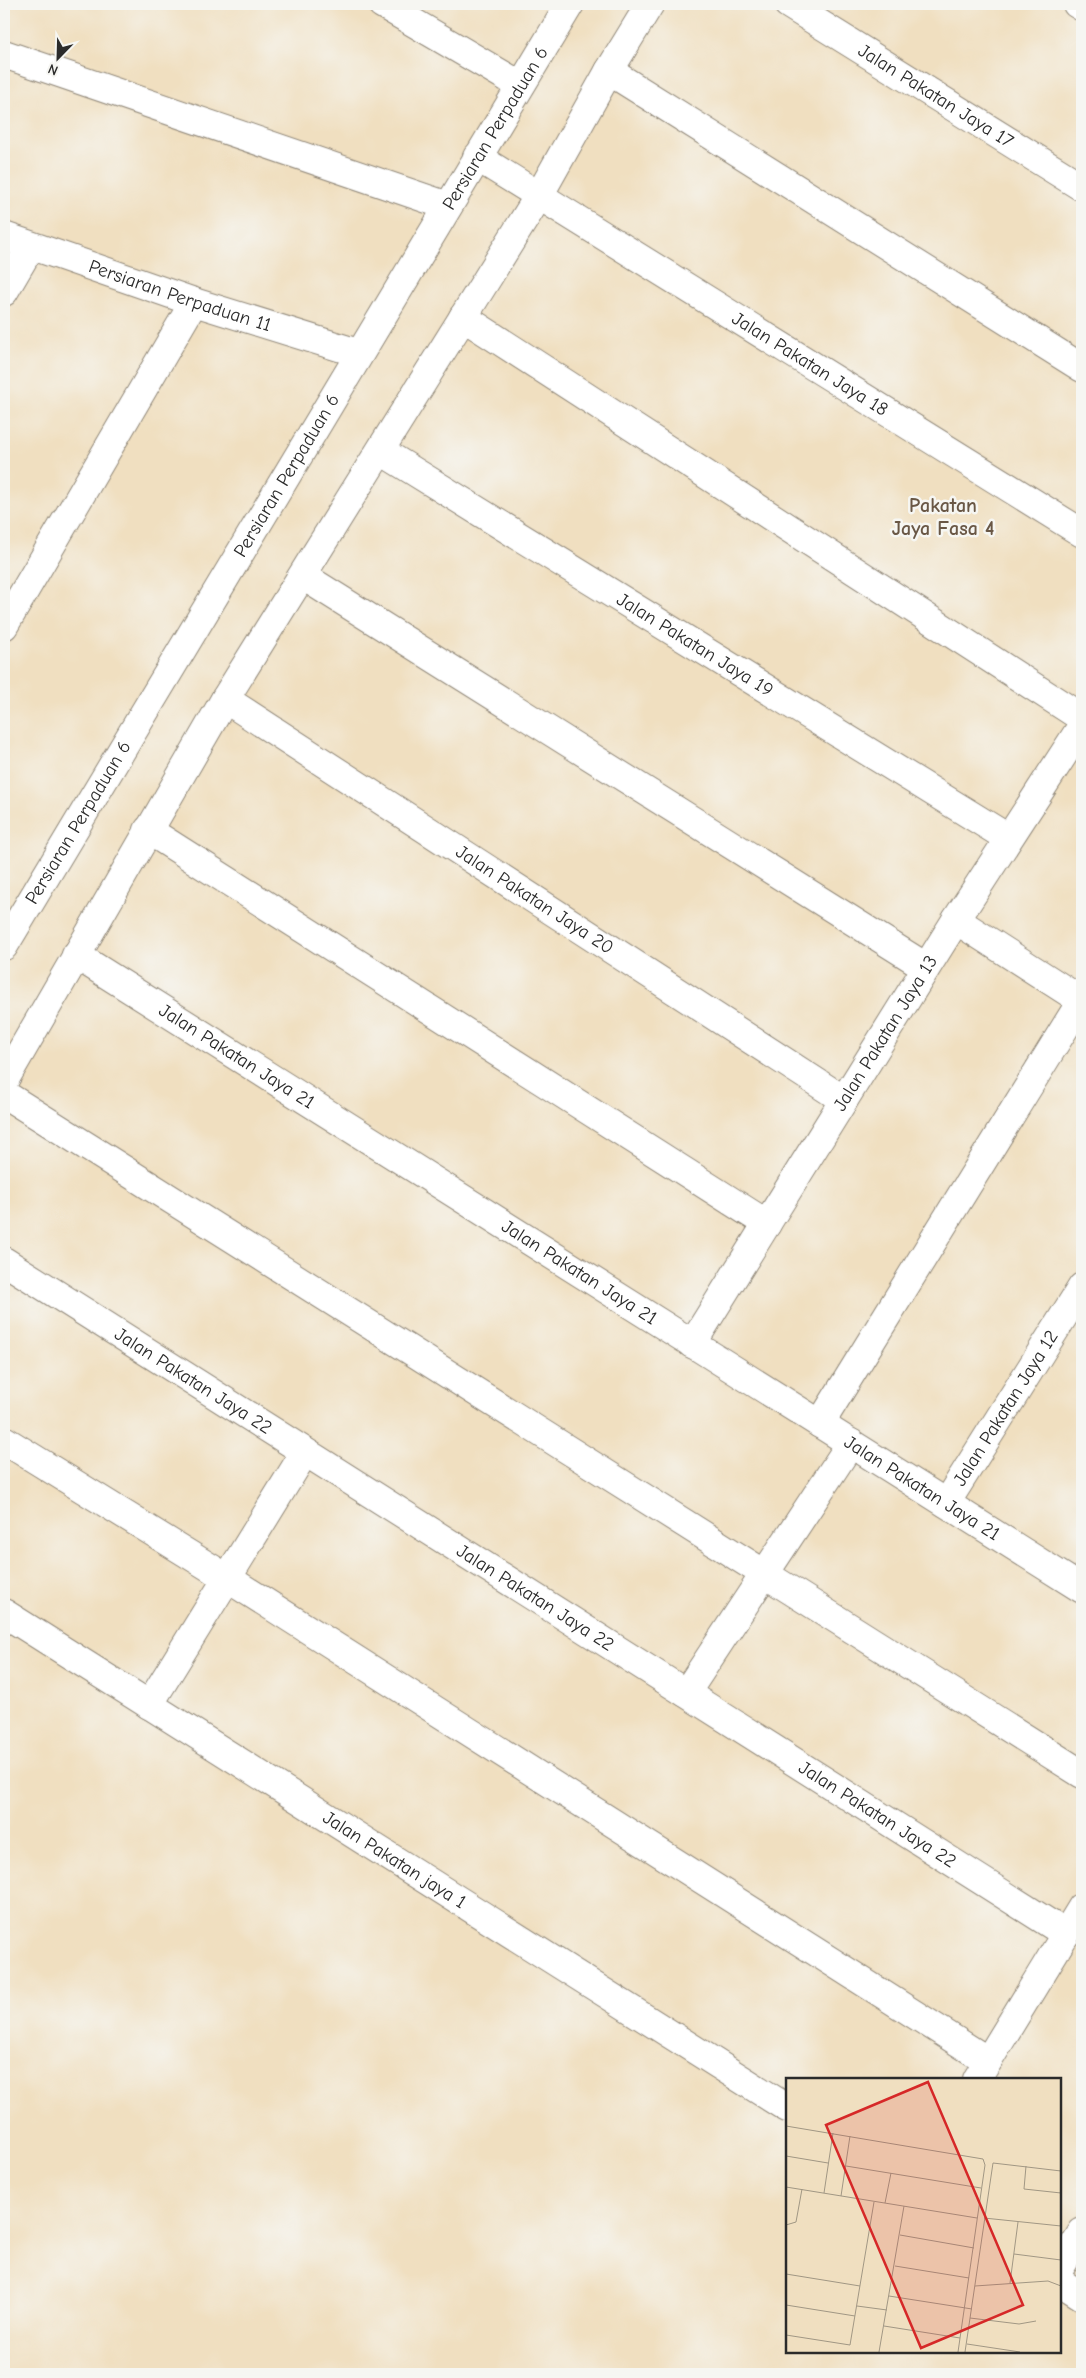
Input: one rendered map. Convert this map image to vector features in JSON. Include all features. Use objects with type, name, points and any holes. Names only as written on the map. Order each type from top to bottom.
[{"type":"street","points":[[382,4],[520,85]]},
{"type":"street","name":"Persiaran Perpaduan 6","points":[[8,931],[570,4]]},
{"type":"street","points":[[4,1080],[225,699],[540,194],[609,71],[650,4]]},
{"type":"street","name":"Jalan Pakatan Jaya 17","points":[[788,4],[1082,187]]},
{"type":"street","points":[[1077,4],[1082,7]]},
{"type":"street","points":[[4,54],[448,206]]},
{"type":"street","points":[[609,71],[1082,368]]},
{"type":"street","name":"Jalan Pakatan Jaya 18","points":[[477,156],[1082,533]]},
{"type":"street","name":"Persiaran Perpaduan 11","points":[[4,236],[194,302],[358,353]]},
{"type":"street","points":[[4,292],[31,246]]},
{"type":"street","points":[[4,626],[194,302]]},
{"type":"street","points":[[463,318],[1082,718]]},
{"type":"street","name":"Jalan Pakatan Jaya 19","points":[[381,451],[1008,838]]},
{"type":"street","points":[[303,576],[926,967]]},
{"type":"street","name":"Jalan Pakatan Jaya 20","points":[[225,699],[844,1100]]},
{"type":"street","name":"Jalan Pakatan Jaya 13","points":[[692,1344],[926,967],[1082,726]]},
{"type":"street","points":[[148,830],[767,1224]]},
{"type":"street","points":[[820,1424],[1082,1000],[956,920]]},
{"type":"street","name":"Jalan Pakatan Jaya 21","points":[[76,956],[1082,1589]]},
{"type":"street","points":[[4,1094],[1082,1774]]},
{"type":"street","name":"Jalan Pakatan Jaya 22","points":[[4,1261],[1066,1934]]},
{"type":"street","name":"Jalan Pakatan Jaya 12","points":[[946,1503],[1082,1287]]},
{"type":"street","points":[[4,1440],[227,1578],[982,2070],[1082,1907]]},
{"type":"street","points":[[686,1693],[851,1443]]},
{"type":"street","points":[[149,1705],[305,1452]]},
{"type":"street","name":"Jalan Pakatan jaya 1","points":[[4,1613],[786,2107]]},
{"type":"street","points":[[1061,2266],[1082,2232]]},
{"type":"street","points":[[1061,2283],[1082,2296]]},
{"type":"district","name":"Pakatan Jaya Fasa 4","points":[[943,516]]}]
